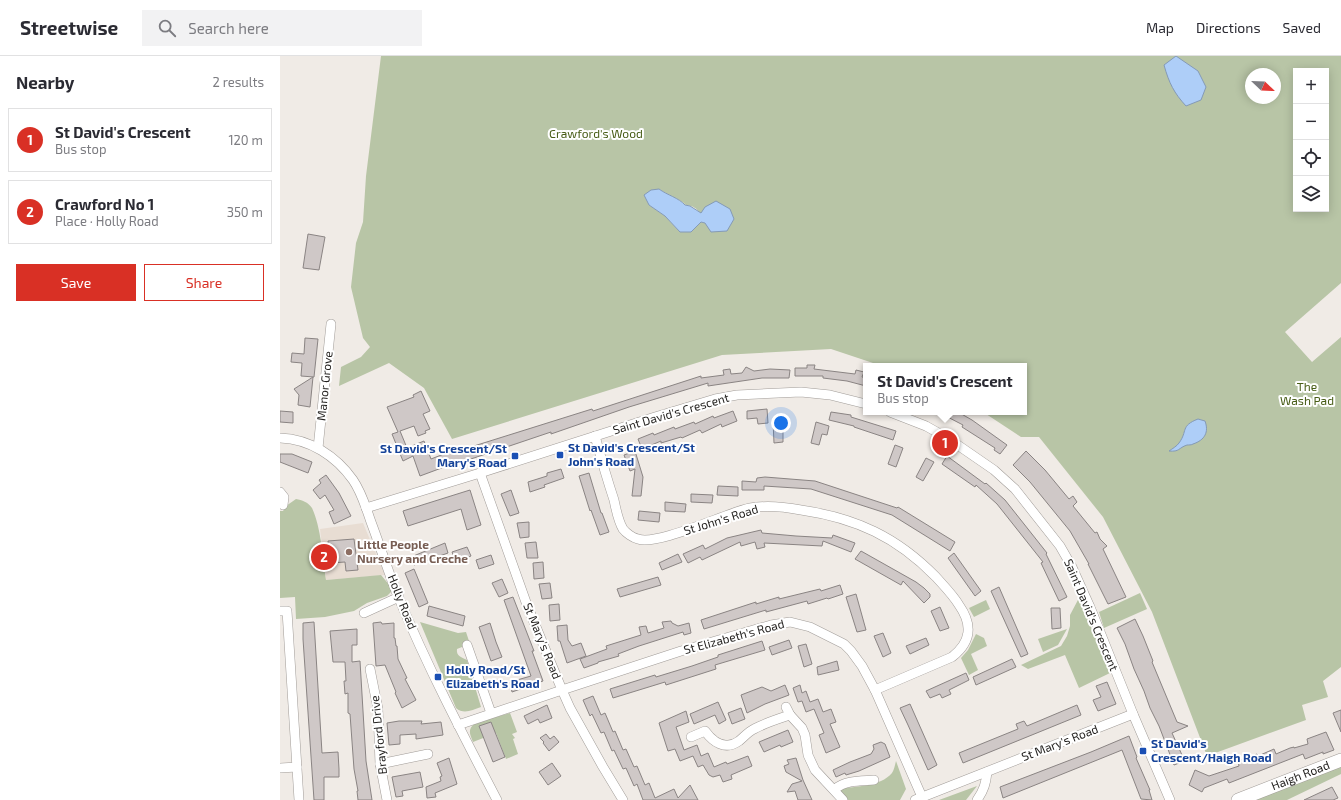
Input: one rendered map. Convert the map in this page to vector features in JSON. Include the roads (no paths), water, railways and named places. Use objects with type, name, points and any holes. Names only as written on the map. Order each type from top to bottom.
[{"type":"main road","name":"Haigh Road","points":[[1238,800],[1341,760]]},
{"type":"street","name":"Manor Grove","points":[[318,448],[331,324]]},
{"type":"street","name":"Saint David's Crescent","points":[[366,508],[715,399],[737,395],[801,392],[830,395],[863,403]]},
{"type":"street","name":"Saint David's Crescent","points":[[898,415],[926,426],[949,438],[994,470],[1016,489],[1060,546],[1072,567],[1090,607],[1132,714],[1170,800]]},
{"type":"street","name":"St John's Road","points":[[595,436],[623,529],[638,539],[658,540],[750,508],[774,507],[826,514],[862,525],[893,540],[921,562],[960,605],[968,622],[968,636],[961,650],[952,657],[875,690]]},
{"type":"street","name":"Holly Road","points":[[280,438],[288,438],[304,442],[318,448],[334,458],[353,480],[366,508],[399,597],[434,678],[497,800]]},
{"type":"street","name":"St Mary's Road","points":[[480,473],[527,605],[562,690],[570,708],[623,800]]},
{"type":"street","points":[[364,613],[399,597]]},
{"type":"street","points":[[285,608],[299,800]]},
{"type":"street","name":"St Elizabeth's Road","points":[[458,725],[681,651],[772,625],[790,622],[810,627],[844,644],[851,650],[862,666],[875,690],[918,798]]},
{"type":"street","points":[[467,645],[491,713]]},
{"type":"street","points":[[280,663],[290,662]]},
{"type":"street","name":"Brayford Drive","points":[[370,669],[378,709],[380,764],[387,800]]},
{"type":"street","points":[[691,737],[705,731],[716,743],[728,746],[734,744],[754,729],[788,711],[806,735],[808,755],[815,770],[835,789],[843,800]]},
{"type":"street","name":"St Mary's Road","points":[[918,798],[1132,714]]},
{"type":"street","points":[[380,764],[428,754]]},
{"type":"street","points":[[280,768],[297,767]]},
{"type":"street","points":[[977,800],[986,784],[987,772]]},
{"type":"street","points":[[835,789],[842,784],[849,782],[874,780]]},
{"type":"water","points":[[1176,56],[1198,71],[1206,87],[1201,100],[1186,106],[1172,87],[1164,65]]},
{"type":"water","points":[[659,189],[701,213],[705,207],[716,201],[730,209],[734,219],[727,231],[711,232],[705,223],[701,222],[691,232],[680,232],[665,216],[649,205],[644,195],[651,190]]},
{"type":"water","points":[[1198,419],[1205,421],[1206,432],[1203,438],[1192,445],[1187,445],[1177,450],[1169,451],[1182,439],[1186,427]]},
{"type":"place","name":"St David's Crescent","points":[[945,443]]},
{"type":"place","name":"St David's Crescent/St John's Road","points":[[560,455]]},
{"type":"place","name":"St David's Crescent/St Mary's Road","points":[[515,456]]},
{"type":"place","name":"Little People Nursery and Creche","points":[[349,552]]},
{"type":"place","name":"Crawford No 1","points":[[324,557]]},
{"type":"place","name":"Holly Road/St Elizabeth's Road","points":[[438,677]]},
{"type":"place","name":"St David's Crescent/Haigh Road","points":[[1143,751]]},
{"type":"park label","name":"Crawford's Wood","points":[[596,134]]},
{"type":"park label","name":"The Wash Pad","points":[[1307,394]]}]
